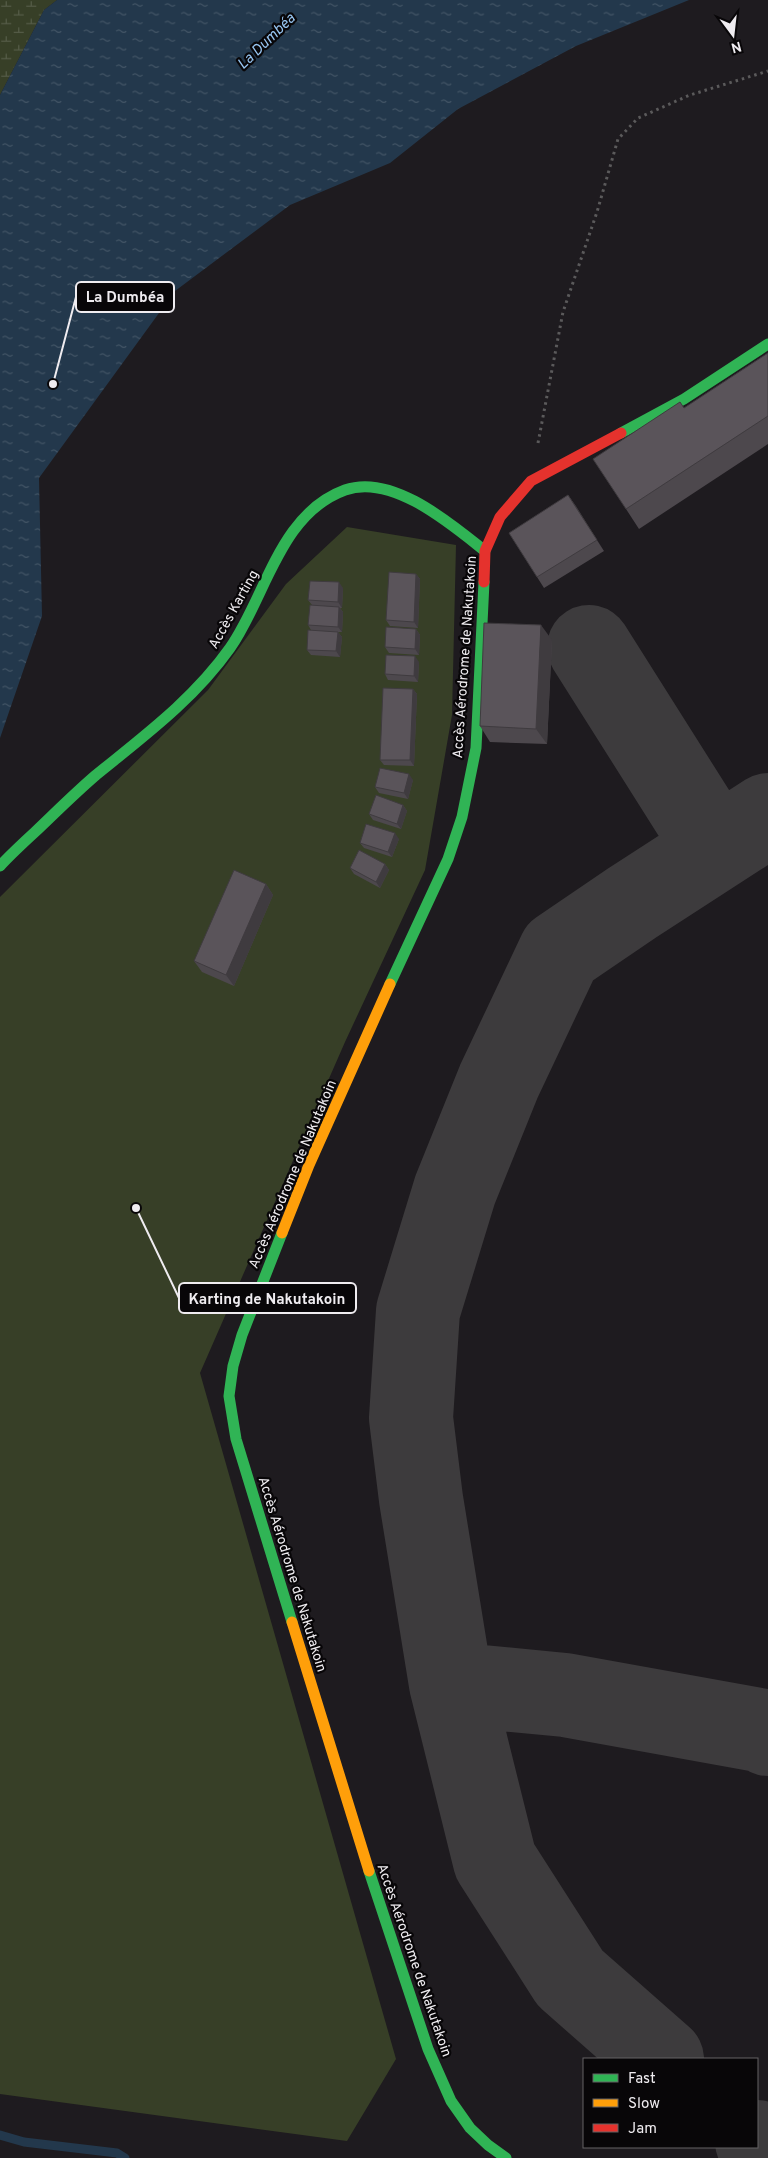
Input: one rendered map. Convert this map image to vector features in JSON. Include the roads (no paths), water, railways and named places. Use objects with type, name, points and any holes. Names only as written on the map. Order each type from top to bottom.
[{"type":"street","name":"Accès Aérodrome de Nakutakoin","points":[[506,2158],[488,2145],[470,2128],[452,2101],[428,2049],[361,1847],[239,1448],[229,1396],[232,1366],[242,1335],[309,1165],[448,859],[462,817],[476,748],[485,551],[500,517],[531,481],[684,399],[768,344]]},
{"type":"street","name":"Accès Karting","points":[[0,866],[74,794],[156,727],[219,665],[251,613],[279,553],[307,517],[330,496],[356,487],[384,488],[409,498],[454,526],[485,551]]},
{"type":"water","name":"La Dumbéa","points":[[57,0],[689,0],[576,46],[458,109],[390,163],[290,205],[175,291],[39,478],[42,616],[0,738],[0,95],[44,10]]},
{"type":"waterway","points":[[0,2135],[24,2142],[117,2153],[125,2158]]},
{"type":"place","name":"La Dumbéa","points":[[53,384]]},
{"type":"place","name":"Karting de Nakutakoin","points":[[136,1208]]}]
